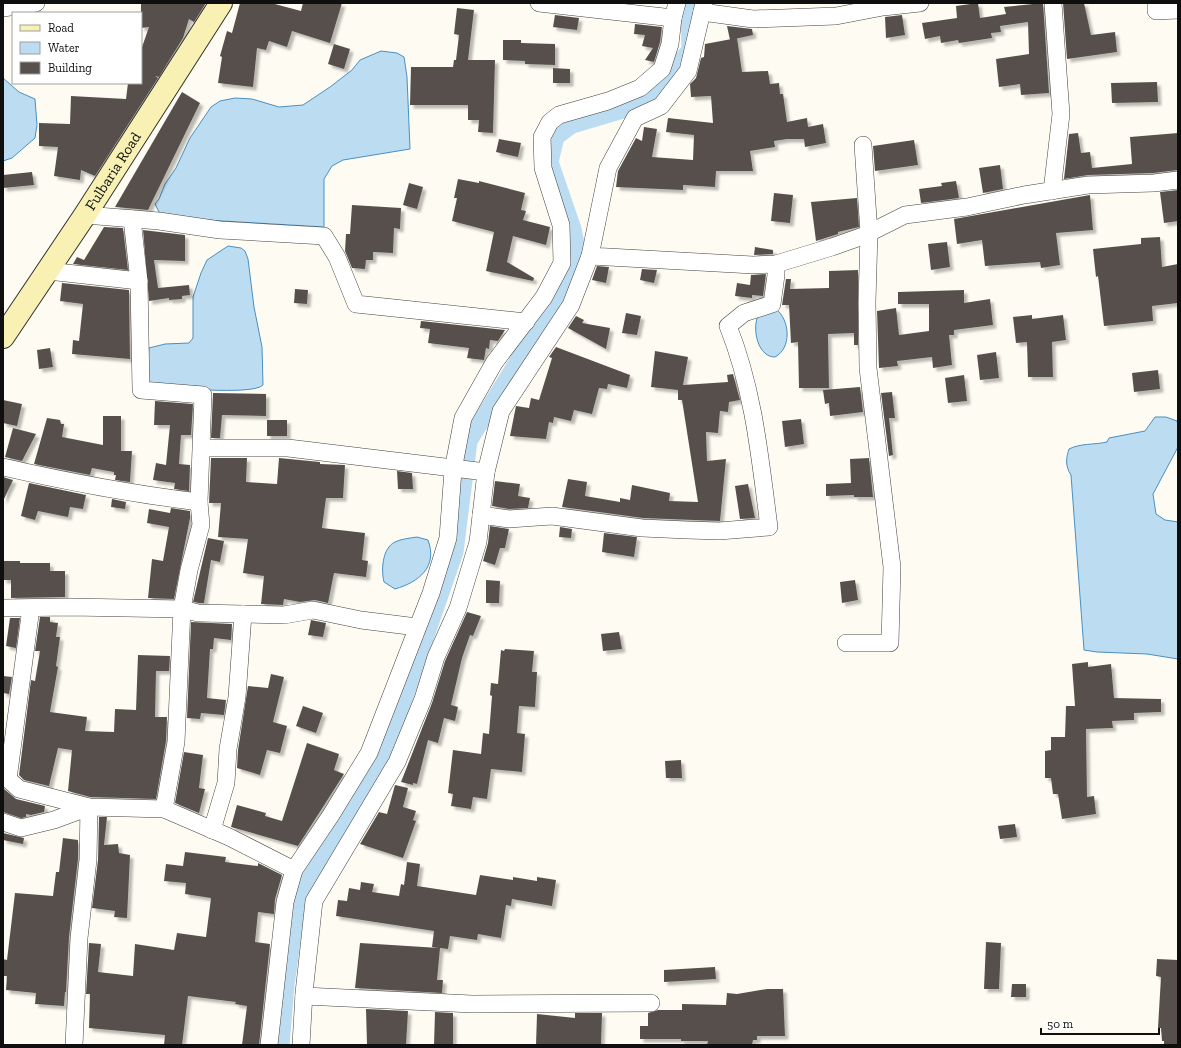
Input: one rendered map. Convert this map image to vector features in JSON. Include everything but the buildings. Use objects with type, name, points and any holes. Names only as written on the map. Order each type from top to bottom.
[{"type":"main road","name":"Fulbaria Road","points":[[3,338],[85,215],[221,3]]},
{"type":"street","points":[[3,8],[36,3]]},
{"type":"street","points":[[269,1045],[285,902],[294,870],[331,815],[369,753],[417,627],[448,538],[453,468],[462,418],[494,363],[544,297],[562,263],[561,225],[543,168],[542,137],[550,122],[559,115],[608,101],[640,88],[662,69],[670,44],[675,11],[539,3]]},
{"type":"street","points":[[301,1045],[304,996],[314,902],[397,762],[423,699],[436,657],[458,608],[478,542],[486,472],[501,411],[571,305],[590,256],[608,168],[635,118],[661,106],[688,71],[703,7],[753,18],[836,16],[883,7],[920,3]]},
{"type":"street","points":[[1052,191],[1061,114],[1053,3]]},
{"type":"street","points":[[1156,3],[1156,11],[1178,10]]},
{"type":"street","points":[[846,643],[890,643],[892,567],[868,368],[867,302],[869,233],[863,145]]},
{"type":"street","points":[[590,256],[776,264],[832,248],[869,233],[905,215],[967,207],[1052,191],[1088,186],[1154,183],[1178,180]]},
{"type":"street","points":[[85,215],[132,219],[220,230],[324,236],[337,257],[356,304],[526,322]]},
{"type":"street","points":[[132,219],[139,281],[142,390],[203,395],[199,502],[201,526],[189,570],[182,609],[176,742],[164,809]]},
{"type":"street","points":[[481,515],[509,519],[552,516],[642,528],[687,530],[719,531],[769,527],[756,428],[745,377],[728,326],[744,313],[772,304],[776,264]]},
{"type":"street","points":[[48,271],[139,281]]},
{"type":"street","points":[[202,448],[288,448],[486,472]]},
{"type":"street","points":[[3,466],[65,481],[155,497],[199,502]]},
{"type":"street","points":[[3,608],[182,609],[198,613],[284,615],[313,610],[361,620],[417,627]]},
{"type":"street","points":[[31,608],[8,779],[19,789],[89,807],[164,809],[212,830],[294,870]]},
{"type":"street","points":[[212,830],[226,783],[228,749],[237,697],[243,614]]},
{"type":"street","points":[[3,822],[21,828],[54,820],[89,807]]},
{"type":"street","points":[[74,1045],[79,938],[88,860],[89,807]]},
{"type":"street","points":[[304,996],[472,1004],[651,1003]]},
{"type":"water","points":[[381,51],[397,53],[404,57],[407,77],[410,149],[343,160],[332,166],[324,179],[324,227],[172,218],[159,212],[155,204],[159,199],[165,184],[176,168],[190,138],[211,107],[220,101],[235,98],[252,99],[279,107],[303,105],[352,70],[360,60]]},
{"type":"water","points":[[3,78],[19,92],[35,99],[37,125],[35,138],[12,158],[3,161]]},
{"type":"water","points":[[228,246],[241,248],[245,251],[248,259],[254,307],[262,347],[263,385],[256,388],[243,390],[188,389],[146,386],[149,348],[165,344],[189,343],[193,338],[193,297],[201,273],[207,260]]},
{"type":"water","points":[[776,309],[784,320],[787,334],[784,347],[775,357],[767,355],[760,347],[756,336],[756,320],[758,316]]},
{"type":"water","points":[[1155,417],[1166,417],[1177,421],[1178,425],[1178,447],[1153,494],[1156,514],[1165,520],[1178,522],[1178,659],[1147,654],[1084,650],[1071,475],[1067,462],[1068,452],[1069,449],[1078,446],[1107,442],[1109,438],[1145,431]]},
{"type":"water","points":[[417,537],[428,540],[430,558],[428,566],[419,578],[395,589],[384,582],[383,566],[387,549],[395,542]]},
{"type":"waterway","points":[[281,1045],[286,985],[298,897],[383,760],[455,552],[469,441],[572,272],[578,254],[573,229],[550,162],[556,137],[572,125],[643,104],[690,50],[689,3]]}]
